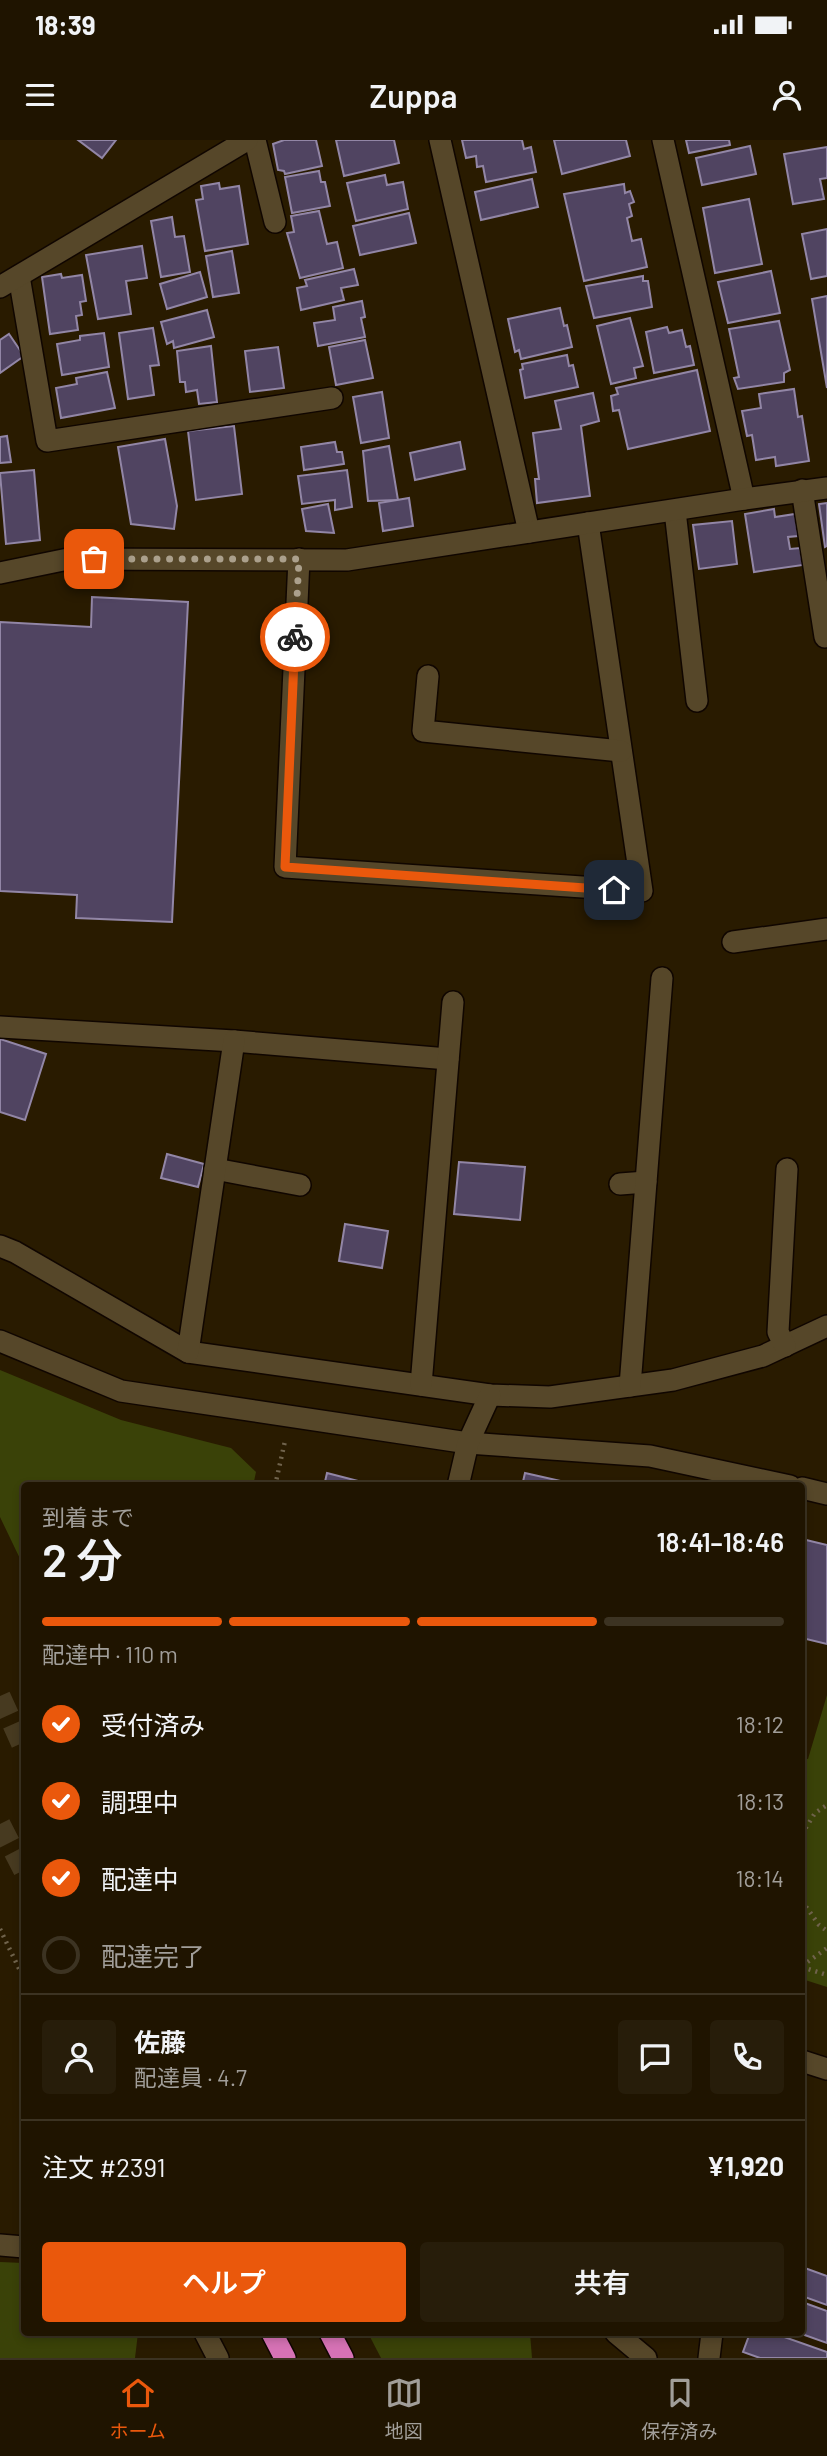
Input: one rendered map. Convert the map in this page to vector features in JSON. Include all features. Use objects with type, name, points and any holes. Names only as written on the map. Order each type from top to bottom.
[{"type":"highway","points":[[274,2336],[285,2358]]},
{"type":"highway","points":[[332,2336],[343,2358]]},
{"type":"street","points":[[0,287],[247,140]]},
{"type":"street","points":[[255,140],[275,222]]},
{"type":"street","points":[[440,140],[529,532]]},
{"type":"street","points":[[663,140],[744,499]]},
{"type":"street","points":[[19,276],[47,441],[332,398]]},
{"type":"street","points":[[0,573],[68,559],[347,560],[827,488]]},
{"type":"street","points":[[802,490],[825,637]]},
{"type":"street","points":[[675,511],[697,701]]},
{"type":"street","points":[[299,559],[285,867],[642,891],[588,523]]},
{"type":"street","points":[[428,676],[423,731],[621,751]]},
{"type":"street","points":[[733,942],[827,929]]},
{"type":"street","points":[[630,1386],[662,978]]},
{"type":"street","points":[[421,1385],[453,1002]]},
{"type":"street","points":[[0,1027],[234,1041],[448,1059]]},
{"type":"street","points":[[188,1352],[234,1041]]},
{"type":"street","points":[[215,1169],[300,1185]]},
{"type":"street","points":[[785,1346],[778,1332],[787,1169]]},
{"type":"street","points":[[620,1184],[646,1182]]},
{"type":"street","points":[[0,1246],[15,1252],[188,1352],[490,1395],[550,1397],[673,1380],[763,1356],[827,1326]]},
{"type":"street","points":[[0,1340],[121,1391],[468,1443],[650,1456],[771,1482]]},
{"type":"street","points":[[459,1482],[468,1443],[490,1395]]},
{"type":"street","points":[[805,1489],[827,1494]]},
{"type":"street","points":[[805,2062],[827,2069]]},
{"type":"street","points":[[0,2245],[21,2247]]},
{"type":"street","points":[[207,2336],[218,2358]]},
{"type":"street","points":[[620,2336],[646,2358]]},
{"type":"street","points":[[709,2358],[712,2336]]},
{"type":"path","points":[[276,1482],[291,1417]]},
{"type":"path","points":[[805,1829],[815,1813],[827,1805]]},
{"type":"path","points":[[805,1905],[819,1925],[827,1931]]},
{"type":"path","points":[[0,1930],[21,1973]]},
{"type":"path","points":[[805,1965],[827,1948]]},
{"type":"path","points":[[805,1968],[827,1975]]},
{"type":"green space","points":[[0,1370],[121,1420],[231,1448],[256,1472],[254,1482],[21,1482],[21,1561],[0,1517]]},
{"type":"green space","points":[[827,1695],[827,1987],[805,1980],[805,1758],[808,1759]]},
{"type":"green space","points":[[0,2262],[21,2263],[21,2336],[138,2336],[135,2358],[0,2358]]},
{"type":"green space","points":[[370,2336],[530,2336],[532,2358],[381,2358]]},
{"type":"building","points":[[78,140],[116,140],[102,158]]},
{"type":"building","points":[[284,140],[316,140],[322,166],[285,174],[284,171],[278,170],[273,144]]},
{"type":"building","points":[[336,140],[394,140],[399,163],[344,176]]},
{"type":"building","points":[[462,140],[522,140],[524,149],[531,147],[536,172],[486,182],[483,166],[477,167],[476,156],[466,158]]},
{"type":"building","points":[[554,140],[626,140],[630,156],[562,174]]},
{"type":"building","points":[[686,140],[729,140],[730,145],[689,153]]},
{"type":"building","points":[[750,146],[756,174],[702,185],[696,158]]},
{"type":"building","points":[[827,147],[827,178],[820,179],[824,199],[793,204],[784,154]]},
{"type":"building","points":[[319,171],[321,182],[325,182],[330,206],[292,213],[285,177]]},
{"type":"building","points":[[385,175],[387,185],[403,182],[408,209],[356,221],[347,183]]},
{"type":"building","points":[[532,179],[538,207],[481,220],[475,192]]},
{"type":"building","points":[[219,183],[220,189],[239,186],[248,244],[205,251],[196,200],[203,199],[201,186]]},
{"type":"building","points":[[624,184],[625,193],[630,191],[634,202],[629,204],[632,216],[627,218],[632,241],[641,239],[647,267],[584,281],[564,194]]},
{"type":"building","points":[[749,199],[762,264],[715,273],[703,208]]},
{"type":"building","points":[[319,211],[327,244],[337,242],[343,268],[300,278],[287,233],[294,232],[291,216]]},
{"type":"building","points":[[409,213],[416,243],[360,255],[353,226]]},
{"type":"building","points":[[172,217],[175,237],[184,236],[190,272],[161,277],[151,221]]},
{"type":"building","points":[[827,229],[827,276],[811,279],[802,234]]},
{"type":"building","points":[[142,246],[147,278],[126,281],[131,314],[98,319],[86,255]]},
{"type":"building","points":[[232,251],[239,293],[213,297],[206,256]]},
{"type":"building","points":[[354,269],[358,285],[341,288],[344,300],[301,310],[297,288],[307,286],[305,280]]},
{"type":"building","points":[[771,271],[780,313],[728,323],[718,282]]},
{"type":"building","points":[[200,272],[207,297],[167,309],[160,284]]},
{"type":"building","points":[[61,274],[62,278],[82,275],[86,301],[80,302],[82,315],[76,316],[78,330],[50,334],[42,277]]},
{"type":"building","points":[[643,276],[643,281],[648,281],[652,307],[594,318],[586,286]]},
{"type":"building","points":[[827,296],[827,388],[812,299]]},
{"type":"building","points":[[362,301],[365,317],[361,318],[365,337],[318,346],[314,323],[335,320],[333,307]]},
{"type":"building","points":[[560,308],[572,347],[521,359],[519,350],[515,352],[508,319]]},
{"type":"building","points":[[207,310],[214,337],[174,348],[173,341],[167,344],[161,322]]},
{"type":"building","points":[[630,318],[643,366],[634,368],[636,378],[611,384],[597,326]]},
{"type":"building","points":[[779,321],[790,370],[784,373],[784,382],[738,389],[734,378],[739,377],[729,329]]},
{"type":"building","points":[[667,327],[669,333],[682,330],[686,347],[690,346],[694,365],[654,373],[646,332]]},
{"type":"building","points":[[153,328],[159,365],[150,366],[154,395],[128,399],[119,333]]},
{"type":"building","points":[[104,333],[109,367],[62,375],[57,344],[80,340],[80,336]]},
{"type":"building","points":[[9,334],[24,356],[0,373],[0,340]]},
{"type":"building","points":[[365,340],[373,378],[336,385],[329,347]]},
{"type":"building","points":[[211,346],[217,402],[199,404],[197,390],[186,392],[185,382],[180,382],[177,351]]},
{"type":"building","points":[[278,347],[284,388],[250,392],[245,351]]},
{"type":"building","points":[[567,355],[569,366],[573,365],[578,387],[525,398],[520,370],[523,369],[522,364]]},
{"type":"building","points":[[697,370],[710,431],[628,449],[619,410],[613,411],[611,396],[618,394],[616,388]]},
{"type":"building","points":[[107,372],[115,408],[61,418],[56,388],[77,384],[76,378]]},
{"type":"building","points":[[794,389],[798,417],[802,416],[809,461],[776,466],[775,457],[756,460],[752,435],[747,436],[742,411],[761,408],[759,394]]},
{"type":"building","points":[[382,392],[389,438],[361,443],[353,397]]},
{"type":"building","points":[[593,393],[599,421],[581,426],[590,496],[537,503],[535,479],[539,479],[533,433],[561,429],[555,401]]},
{"type":"building","points":[[234,426],[242,494],[196,500],[188,431]]},
{"type":"building","points":[[7,436],[11,462],[0,463],[0,437]]},
{"type":"building","points":[[165,439],[177,506],[174,529],[131,524],[118,447]]},
{"type":"building","points":[[335,442],[337,452],[342,452],[344,464],[304,470],[301,447]]},
{"type":"building","points":[[460,442],[465,469],[415,480],[410,453]]},
{"type":"building","points":[[389,446],[398,500],[368,501],[363,451]]},
{"type":"building","points":[[34,470],[40,540],[6,544],[0,473]]},
{"type":"building","points":[[347,470],[352,507],[335,510],[335,500],[302,504],[298,476]]},
{"type":"building","points":[[409,498],[413,526],[383,531],[379,503]]},
{"type":"building","points":[[827,503],[827,546],[825,547],[819,504]]},
{"type":"building","points":[[328,504],[334,533],[306,531],[302,509]]},
{"type":"building","points":[[774,509],[775,517],[795,514],[798,536],[788,537],[790,549],[800,548],[803,565],[754,572],[745,514]]},
{"type":"building","points":[[732,521],[737,564],[699,569],[693,525]]},
{"type":"building","points":[[92,597],[188,602],[172,922],[76,918],[77,895],[0,891],[0,622],[91,627]]},
{"type":"building","points":[[0,1039],[46,1054],[25,1120],[0,1112]]},
{"type":"building","points":[[167,1154],[204,1164],[198,1187],[161,1178]]},
{"type":"building","points":[[459,1162],[525,1167],[520,1220],[454,1214]]},
{"type":"building","points":[[345,1224],[388,1231],[382,1268],[339,1261]]},
{"type":"building","points":[[327,1473],[362,1482],[325,1482]]},
{"type":"building","points":[[525,1473],[565,1482],[523,1482]]},
{"type":"building","points":[[805,1540],[827,1545],[827,1644],[805,1639]]},
{"type":"building","points":[[805,2268],[827,2276],[827,2305],[805,2297]]},
{"type":"building","points":[[805,2303],[827,2311],[827,2343],[805,2335]]},
{"type":"building","points":[[749,2336],[782,2336],[827,2352],[827,2358],[760,2358],[743,2352]]},
{"type":"tunnel","points":[[0,1696],[21,1742]]},
{"type":"tunnel","points":[[0,1824],[21,1865]]},
{"type":"way so far","points":[[94,559],[299,559],[295,637]]},
{"type":"route","points":[[295,637],[285,867],[614,890]]}]
